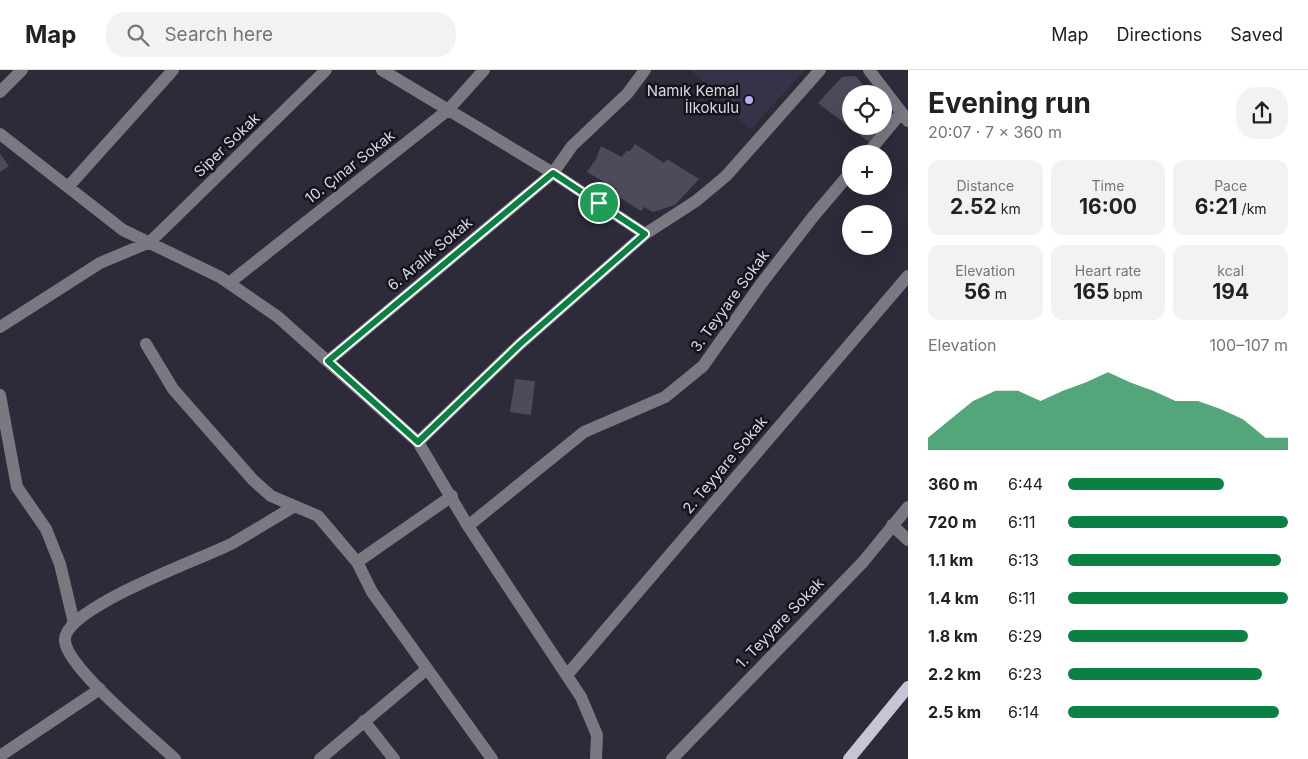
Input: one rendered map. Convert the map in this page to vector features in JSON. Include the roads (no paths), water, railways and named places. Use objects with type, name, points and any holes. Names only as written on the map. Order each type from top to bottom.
[{"type":"main road","points":[[849,759],[908,687]]},
{"type":"street","points":[[0,92],[22,70]]},
{"type":"street","points":[[68,187],[173,70]]},
{"type":"street","name":"Siper Sokak","points":[[150,242],[326,70]]},
{"type":"street","points":[[382,70],[553,173],[645,234]]},
{"type":"street","name":"10. Çınar Sokak","points":[[229,283],[448,110],[484,70]]},
{"type":"street","name":"6. Aralık Sokak","points":[[328,361],[553,173],[572,146],[628,94],[645,70]]},
{"type":"street","points":[[418,442],[520,344],[645,234],[696,201],[726,176],[820,70]]},
{"type":"street","points":[[869,70],[905,117],[876,145]]},
{"type":"street","points":[[0,134],[123,230],[229,283],[278,316],[418,442],[452,496],[468,526],[581,697],[597,735],[596,759]]},
{"type":"street","name":"3. Teyyare Sokak","points":[[468,526],[584,432],[666,397],[704,366],[761,284],[842,183]]},
{"type":"street","points":[[0,327],[100,263],[150,242]]},
{"type":"street","name":"2. Teyyare Sokak","points":[[567,675],[908,276]]},
{"type":"street","points":[[146,344],[173,389],[253,480],[272,496],[318,516],[357,562],[372,592],[492,759]]},
{"type":"street","points":[[0,395],[17,487],[46,529],[60,564],[74,623]]},
{"type":"street","points":[[357,562],[452,496]]},
{"type":"street","points":[[175,759],[100,689],[70,655],[64,642],[66,631],[82,615],[107,600],[232,544],[295,506]]},
{"type":"street","name":"1. Teyyare Sokak","points":[[672,759],[863,562],[908,507]]},
{"type":"street","points":[[892,525],[908,540]]},
{"type":"street","points":[[320,759],[427,669]]},
{"type":"street","points":[[0,756],[100,689]]},
{"type":"street","points":[[364,721],[394,759]]},
{"type":"place","name":"Namık Kemal İlkokulu","points":[[749,100]]}]
